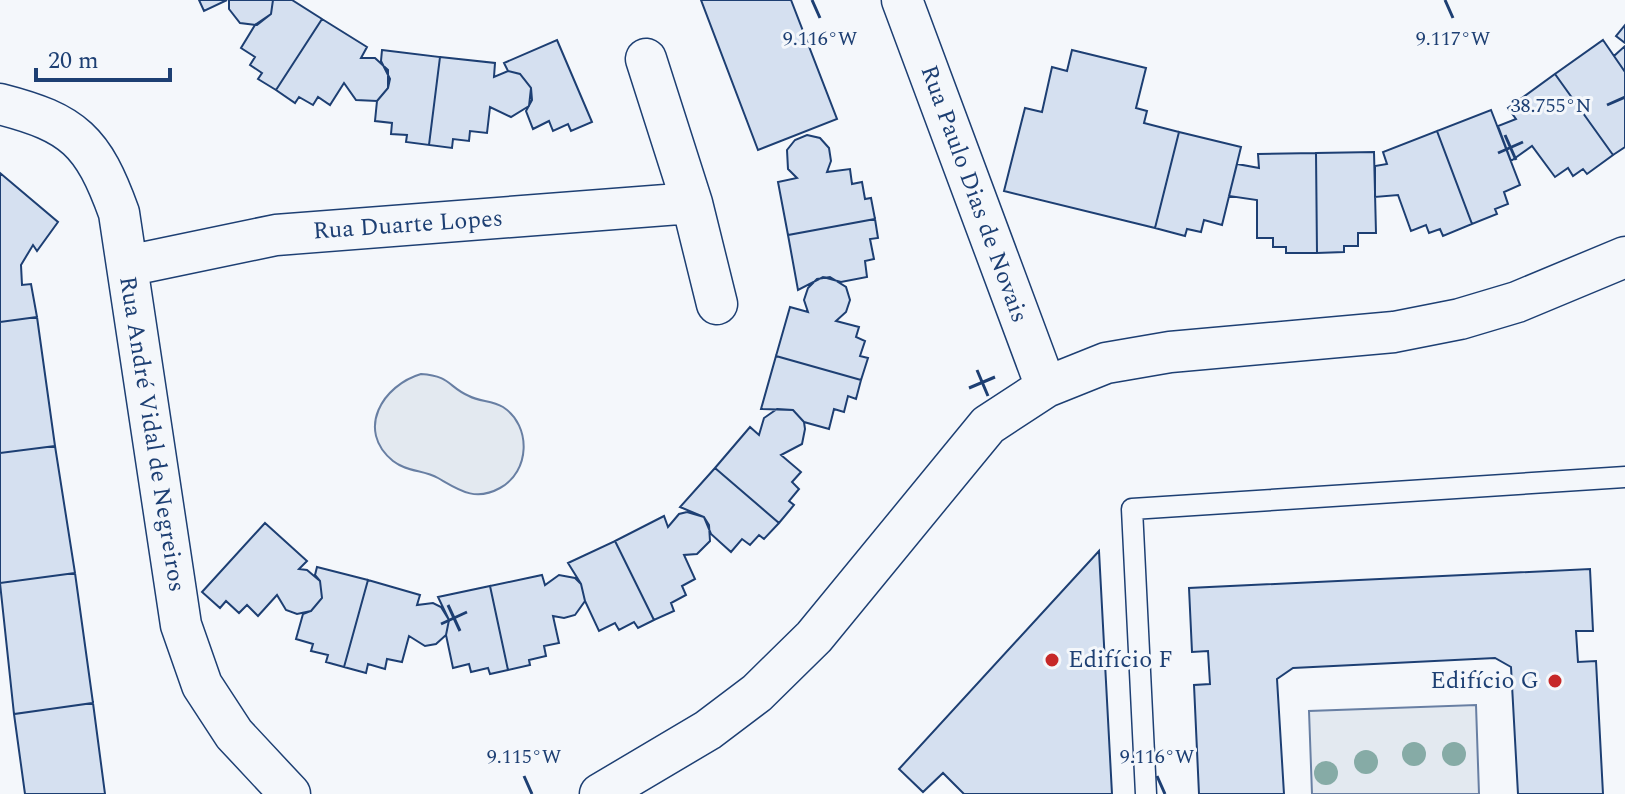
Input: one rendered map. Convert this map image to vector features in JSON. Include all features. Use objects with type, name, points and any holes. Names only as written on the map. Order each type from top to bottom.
[{"type":"street","name":"Rua Paulo Dias de Novais","points":[[902,0],[1046,387]]},
{"type":"street","points":[[646,59],[692,203],[717,304]]},
{"type":"street","name":"Rua André Vidal de Negreiros","points":[[0,104],[41,115],[77,135],[104,172],[119,213],[181,625],[202,685],[234,734],[290,794]]},
{"type":"street","name":"Rua Duarte Lopes","points":[[127,266],[276,235],[692,203]]},
{"type":"street","points":[[600,794],[708,730],[757,693],[814,637],[988,425],[1046,387],[1106,363],[1170,352],[1394,332],[1460,319],[1517,302],[1625,257]]},
{"type":"lane","points":[[1146,794],[1132,509],[1625,477]]},
{"type":"shaded area","points":[[421,374],[444,379],[462,393],[499,405],[512,415],[519,425],[524,449],[522,460],[510,481],[491,492],[468,493],[433,475],[398,465],[382,449],[376,436],[378,410],[395,388]]},
{"type":"shaded area","points":[[1476,705],[1479,794],[1312,794],[1309,711]]},
{"type":"building","points":[[199,0],[227,0],[204,11]]},
{"type":"building","points":[[229,0],[273,0],[271,14],[257,25],[240,23],[229,9]]},
{"type":"building","points":[[273,0],[292,0],[322,19],[276,90],[258,79],[262,73],[250,65],[255,57],[241,48],[255,25],[271,14]]},
{"type":"building","points":[[701,0],[791,0],[837,119],[758,150]]},
{"type":"building","points":[[322,19],[367,47],[361,58],[375,58],[388,70],[388,88],[377,101],[356,100],[344,83],[330,105],[318,97],[313,105],[299,97],[295,103],[276,90]]},
{"type":"building","points":[[1625,25],[1625,43],[1616,36]]},
{"type":"building","points":[[557,40],[592,122],[571,131],[568,124],[553,131],[549,121],[533,129],[526,111],[532,100],[531,88],[520,74],[508,71],[504,63]]},
{"type":"building","points":[[1603,40],[1625,72],[1625,147],[1613,155],[1555,74]]},
{"type":"building","points":[[1625,46],[1625,72],[1614,56]]},
{"type":"building","points":[[382,50],[440,57],[429,145],[406,142],[407,135],[391,134],[392,123],[375,121],[377,101],[388,88],[390,79],[381,61]]},
{"type":"building","points":[[1072,50],[1146,68],[1136,108],[1147,111],[1144,123],[1179,132],[1155,228],[1004,191],[1025,108],[1042,112],[1052,67],[1067,71]]},
{"type":"building","points":[[440,57],[495,63],[494,77],[508,71],[520,74],[531,88],[529,106],[511,117],[490,107],[487,133],[470,131],[469,141],[453,139],[452,148],[429,145]]},
{"type":"building","points":[[1555,74],[1613,155],[1587,174],[1583,169],[1573,176],[1568,168],[1555,177],[1532,146],[1511,161],[1498,126],[1516,119],[1508,108]]},
{"type":"building","points":[[1491,110],[1520,185],[1504,192],[1508,204],[1495,209],[1497,214],[1472,224],[1437,131]]},
{"type":"building","points":[[1437,131],[1472,224],[1443,236],[1440,229],[1429,233],[1426,225],[1411,231],[1398,195],[1375,197],[1375,166],[1387,164],[1383,152]]},
{"type":"building","points":[[1179,132],[1241,147],[1222,225],[1204,220],[1201,232],[1187,229],[1185,236],[1155,228]]},
{"type":"building","points":[[807,135],[820,138],[829,148],[831,161],[827,172],[850,169],[852,184],[862,182],[865,199],[871,198],[875,219],[788,235],[778,182],[797,178],[788,169],[787,150],[795,140]]},
{"type":"building","points":[[1374,152],[1376,233],[1358,233],[1358,246],[1344,246],[1344,252],[1317,253],[1316,153]]},
{"type":"building","points":[[1316,153],[1317,253],[1286,253],[1286,247],[1273,247],[1273,238],[1257,238],[1257,200],[1229,196],[1237,164],[1259,168],[1258,154]]},
{"type":"building","points":[[0,173],[58,222],[37,251],[33,245],[21,265],[22,285],[31,284],[37,317],[0,322]]},
{"type":"building","points":[[875,219],[878,238],[870,239],[874,259],[865,261],[867,277],[841,282],[823,277],[798,290],[788,235]]},
{"type":"building","points":[[830,277],[846,287],[850,300],[846,312],[836,321],[859,327],[856,337],[865,341],[860,356],[868,358],[861,380],[776,356],[790,307],[808,312],[804,300],[808,288],[817,279]]},
{"type":"building","points":[[37,317],[55,446],[0,453],[0,322]]},
{"type":"building","points":[[776,356],[861,380],[856,399],[848,396],[844,412],[834,409],[829,429],[804,422],[793,410],[761,409]]},
{"type":"building","points":[[777,409],[793,410],[804,422],[805,429],[802,444],[781,455],[801,472],[792,482],[799,489],[789,501],[794,505],[779,523],[715,468],[750,427],[759,435],[764,418]]},
{"type":"building","points":[[55,446],[75,573],[0,583],[0,453]]},
{"type":"building","points":[[715,468],[779,523],[764,539],[759,535],[750,545],[742,539],[731,552],[711,534],[704,517],[680,507]]},
{"type":"building","points":[[687,512],[704,517],[709,525],[710,541],[697,554],[684,555],[695,579],[682,586],[686,595],[671,603],[674,611],[654,620],[615,541],[664,516],[668,527],[679,514]]},
{"type":"building","points":[[265,523],[307,561],[299,569],[307,570],[320,581],[322,598],[311,611],[297,614],[286,610],[277,595],[258,616],[247,605],[239,613],[226,601],[220,608],[202,592]]},
{"type":"building","points":[[615,541],[654,620],[638,628],[634,622],[619,630],[615,623],[599,631],[581,584],[568,563]]},
{"type":"building","name":"Edifício F","points":[[1099,551],[1112,794],[964,794],[943,773],[923,792],[899,769]]},
{"type":"building","points":[[317,567],[368,580],[344,667],[326,662],[328,655],[311,651],[313,644],[296,639],[303,614],[311,611],[322,598],[320,581],[315,575]]},
{"type":"building","name":"Edifício G","points":[[1590,569],[1593,631],[1576,631],[1578,662],[1596,661],[1603,794],[1518,794],[1511,667],[1495,658],[1293,668],[1277,679],[1284,794],[1199,794],[1194,685],[1210,684],[1208,651],[1192,652],[1189,588]]},
{"type":"building","points":[[75,573],[93,703],[14,714],[0,583]]},
{"type":"building","points":[[542,575],[545,585],[559,575],[575,578],[581,584],[585,601],[575,615],[564,618],[553,616],[559,643],[544,646],[546,656],[529,660],[530,665],[508,670],[490,586]]},
{"type":"building","points":[[368,580],[420,595],[417,605],[433,603],[441,607],[449,620],[446,635],[436,644],[425,646],[409,636],[402,662],[387,659],[385,669],[368,664],[366,673],[344,667]]},
{"type":"building","points":[[490,586],[508,670],[490,674],[488,668],[471,672],[469,664],[453,668],[446,635],[449,620],[438,597]]},
{"type":"building","points":[[93,703],[105,794],[25,794],[14,714]]},
{"type":"place","name":"Edifício F","points":[[1052,660]]},
{"type":"place","name":"Edifício G","points":[[1555,681]]}]
